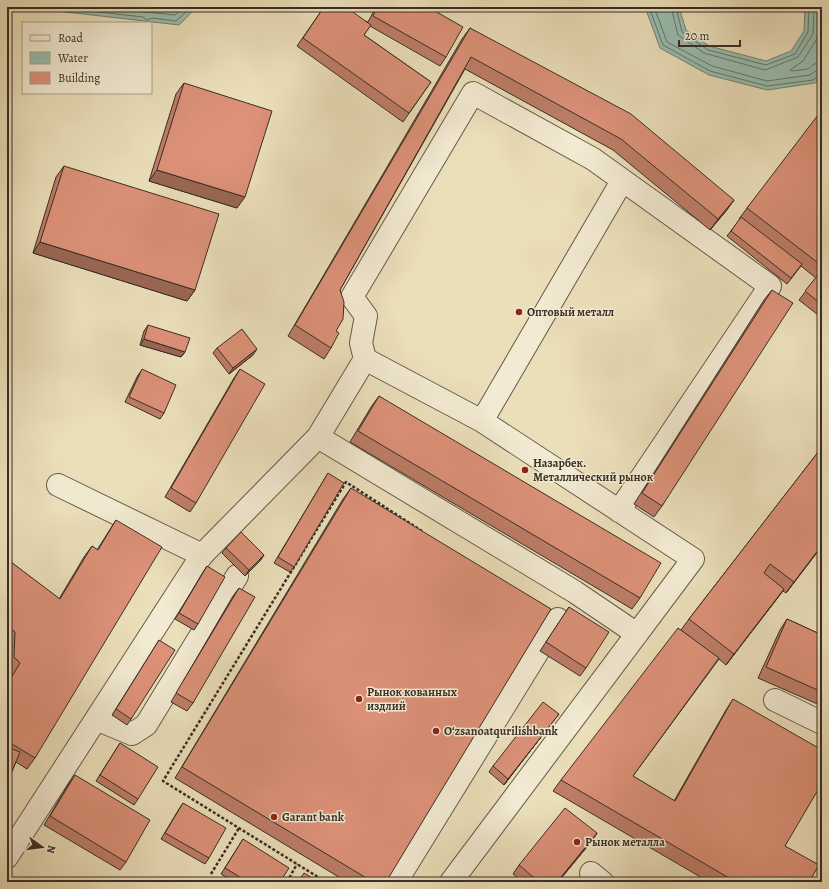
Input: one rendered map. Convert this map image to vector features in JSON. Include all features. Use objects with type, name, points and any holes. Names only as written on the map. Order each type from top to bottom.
[{"type":"lane","points":[[7,857],[202,555],[318,437],[365,359],[361,343],[366,316],[352,297],[473,93],[593,159],[770,286],[619,511]]},
{"type":"lane","points":[[482,421],[622,181]]},
{"type":"lane","points":[[365,359],[482,421],[693,559],[451,882]]},
{"type":"lane","points":[[318,437],[575,592],[637,634]]},
{"type":"lane","points":[[58,486],[202,555]]},
{"type":"lane","points":[[96,719],[132,734],[146,725],[237,576]]},
{"type":"lane","points":[[396,882],[558,619]]},
{"type":"lane","points":[[775,700],[822,723]]},
{"type":"path","points":[[326,882],[163,781],[346,482],[426,533]]},
{"type":"path","points":[[211,874],[239,828]]},
{"type":"path","points":[[287,882],[297,864]]},
{"type":"water","points":[[22,7],[197,7],[179,25]]},
{"type":"water","points":[[645,7],[679,7],[686,30],[709,46],[766,61],[791,51],[804,31],[805,7],[822,7],[822,76],[815,83],[767,90],[709,75],[660,48]]},
{"type":"building","points":[[324,7],[346,7],[371,25],[364,35],[431,82],[409,113],[303,38]]},
{"type":"building","points":[[377,7],[428,7],[463,27],[446,57],[373,16]]},
{"type":"building","points":[[470,28],[631,114],[734,200],[718,219],[621,139],[471,57],[340,290],[344,302],[343,319],[336,331],[339,333],[331,348],[295,325]]},
{"type":"building","points":[[184,83],[272,111],[245,197],[157,170]]},
{"type":"building","points":[[818,115],[822,117],[822,266],[747,208]]},
{"type":"building","points":[[64,166],[219,214],[195,290],[40,242]]},
{"type":"building","points":[[741,217],[802,264],[791,278],[731,231]]},
{"type":"building","points":[[817,276],[822,279],[822,305],[805,291]]},
{"type":"building","points":[[772,290],[793,303],[662,506],[642,493]]},
{"type":"building","points":[[148,325],[190,338],[185,352],[144,339]]},
{"type":"building","points":[[242,329],[257,349],[233,368],[217,348]]},
{"type":"building","points":[[142,369],[176,385],[164,413],[129,397]]},
{"type":"building","points":[[240,369],[265,384],[196,503],[171,488]]},
{"type":"building","points":[[379,396],[661,563],[640,598],[358,431]]},
{"type":"building","points":[[822,447],[822,545],[794,582],[770,564],[764,573],[784,589],[734,654],[689,619]]},
{"type":"building","points":[[328,473],[344,483],[294,567],[278,557]]},
{"type":"building","name":"Рынок кованных издлий","points":[[351,488],[551,609],[386,882],[373,882],[182,767]]},
{"type":"building","points":[[116,520],[162,547],[35,758],[7,741],[7,685],[20,663],[14,657],[15,632],[7,626],[7,559],[60,599],[92,546],[98,550]]},
{"type":"building","points":[[241,532],[264,555],[249,570],[226,548]]},
{"type":"building","points":[[207,566],[225,577],[198,624],[179,613]]},
{"type":"building","points":[[239,588],[255,597],[193,703],[176,693]]},
{"type":"building","points":[[569,607],[609,632],[586,668],[546,642]]},
{"type":"building","points":[[787,619],[822,635],[822,692],[766,667]]},
{"type":"building","points":[[678,628],[719,658],[633,776],[675,801],[733,699],[822,750],[822,783],[785,846],[819,865],[809,882],[736,882],[561,780]]},
{"type":"building","points":[[159,640],[175,650],[131,719],[116,709]]},
{"type":"building","points":[[543,702],[559,714],[508,779],[493,766]]},
{"type":"building","points":[[120,743],[158,767],[138,799],[100,775]]},
{"type":"building","points":[[7,747],[20,752],[7,783]]},
{"type":"building","points":[[75,775],[150,820],[126,862],[50,816]]},
{"type":"building","points":[[183,803],[226,828],[209,858],[165,833]]},
{"type":"building","points":[[565,808],[597,833],[557,882],[539,882],[519,865]]},
{"type":"building","points":[[243,839],[289,868],[280,882],[248,882],[225,868]]},
{"type":"building","points":[[304,873],[319,882],[298,882]]},
{"type":"place","name":"Оптовый металл","points":[[519,312]]},
{"type":"place","name":"Назарбек. Металлический рынок","points":[[525,470]]},
{"type":"place","name":"Рынок кованных издлий","points":[[359,699]]},
{"type":"place","name":"Oʻzsanoatqurilishbank","points":[[436,731]]},
{"type":"place","name":"Garant bank","points":[[274,817]]},
{"type":"place","name":"Рынок металла","points":[[577,842]]}]
